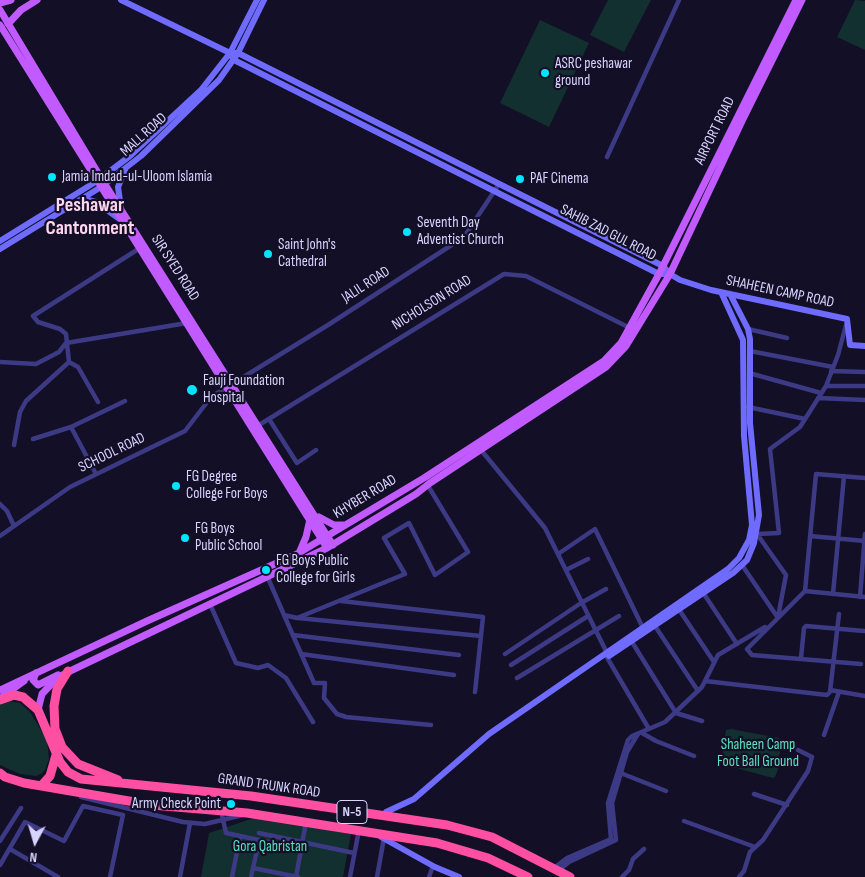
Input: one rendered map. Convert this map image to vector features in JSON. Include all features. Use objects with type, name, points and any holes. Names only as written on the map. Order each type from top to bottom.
[{"type":"highway","points":[[67,672],[57,689],[54,706],[55,729],[62,747],[78,764],[124,782]]},
{"type":"highway","name":"GRAND TRUNK ROAD","points":[[0,699],[14,695],[23,697],[38,710],[45,722],[56,755],[64,768],[81,779],[251,796],[447,825],[479,833],[570,877]]},
{"type":"highway","points":[[42,785],[50,776],[56,755]]},
{"type":"highway","name":"GRAND TRUNK ROAD","points":[[0,773],[12,780],[152,805],[250,813],[437,843],[488,858],[528,877]]},
{"type":"highway","points":[[0,782],[74,795],[152,805]]},
{"type":"main road","points":[[0,3],[11,0]]},
{"type":"main road","points":[[8,24],[21,10],[37,0]]},
{"type":"main road","name":"AIRPORT ROAD","points":[[659,274],[796,0]]},
{"type":"main road","name":"KHYBER ROAD","points":[[67,672],[268,578],[330,546],[416,494],[427,484],[482,450],[606,367],[626,346],[670,274],[742,121],[802,0]]},
{"type":"main road","name":"SIR SYED ROAD","points":[[0,10],[43,87],[124,223],[187,322],[259,426],[312,516]]},
{"type":"main road","name":"SIR SYED ROAD","points":[[0,24],[43,87]]},
{"type":"main road","name":"SIR SYED ROAD","points":[[101,183],[122,209],[312,516]]},
{"type":"main road","name":"KHYBER ROAD","points":[[34,674],[147,620],[297,554],[424,478],[604,361],[621,343],[659,274]]},
{"type":"main road","points":[[312,516],[334,525],[343,525]]},
{"type":"main road","points":[[312,516],[330,546]]},
{"type":"main road","points":[[297,554],[303,546],[312,516]]},
{"type":"main road","points":[[34,674],[33,680],[38,685],[67,672]]},
{"type":"main road","points":[[38,710],[42,694],[56,679],[67,672]]},
{"type":"main road","points":[[0,690],[34,674]]},
{"type":"main road","points":[[0,699],[34,674]]},
{"type":"street","name":"SAHIB ZAD GUL ROAD","points":[[121,0],[129,2],[230,53],[238,53],[498,187],[659,274],[670,274]]},
{"type":"street","name":"MALL ROAD","points":[[0,249],[73,204],[101,183],[201,90],[230,53],[257,0]]},
{"type":"street","name":"MALL ROAD","points":[[0,241],[126,168],[141,156],[219,80],[238,53],[264,0]]},
{"type":"street","points":[[607,158],[679,0]]},
{"type":"street","points":[[230,53],[234,60]]},
{"type":"street","name":"SAHIB ZAD GUL ROAD","points":[[234,60],[664,266],[670,274]]},
{"type":"street","points":[[122,209],[118,187],[126,168]]},
{"type":"street","name":"JALIL ROAD","points":[[231,386],[464,237],[498,187]]},
{"type":"street","points":[[73,204],[88,200],[96,202],[124,223]]},
{"type":"street","points":[[69,362],[66,334],[63,331],[38,322],[33,317],[34,314],[140,248]]},
{"type":"street","name":"NICHOLSON ROAD","points":[[259,426],[504,274],[526,276],[626,326]]},
{"type":"street","name":"SHAHEEN CAMP ROAD","points":[[670,274],[684,282],[722,292],[847,320],[850,345],[865,346]]},
{"type":"street","points":[[383,816],[386,812],[414,799],[489,734],[605,656],[728,569],[736,562],[746,547],[752,521],[743,336],[722,292]]},
{"type":"street","points":[[605,656],[632,642],[704,594],[742,565],[751,551],[757,534],[759,515],[746,407],[750,351],[748,329],[730,294]]},
{"type":"street","points":[[757,534],[779,533],[770,449],[800,427],[826,386],[847,320]]},
{"type":"street","points":[[0,362],[36,364],[59,352],[66,343],[187,322]]},
{"type":"street","points":[[748,329],[787,338]]},
{"type":"street","points":[[750,351],[832,369],[865,372]]},
{"type":"street","points":[[69,362],[78,367],[98,402]]},
{"type":"street","points":[[14,445],[20,412],[26,401],[69,362]]},
{"type":"street","points":[[749,373],[821,392]]},
{"type":"street","name":"SCHOOL ROAD","points":[[0,536],[70,487],[185,431],[211,397],[231,386]]},
{"type":"street","points":[[826,386],[865,386]]},
{"type":"street","points":[[818,398],[865,400]]},
{"type":"street","points":[[33,439],[71,427],[125,401]]},
{"type":"street","points":[[746,407],[805,419]]},
{"type":"street","points":[[269,419],[297,463],[316,450]]},
{"type":"street","points":[[71,427],[96,474]]},
{"type":"street","points":[[482,450],[545,528],[595,630],[605,656],[649,729]]},
{"type":"street","points":[[861,664],[749,654],[748,647],[805,592],[816,474],[865,478]]},
{"type":"street","points":[[833,594],[844,476]]},
{"type":"street","points":[[297,618],[405,574],[384,538],[409,523],[435,575],[468,552],[427,484]]},
{"type":"street","points":[[0,504],[7,510],[14,526]]},
{"type":"street","points":[[558,554],[595,529],[643,628]]},
{"type":"street","points":[[757,534],[786,575],[778,618]]},
{"type":"street","points":[[805,592],[862,597],[865,534]]},
{"type":"street","points":[[810,536],[865,541]]},
{"type":"street","points":[[566,570],[588,558]]},
{"type":"street","points":[[742,565],[778,618]]},
{"type":"street","points":[[268,578],[314,683],[324,683],[324,698],[337,714],[346,717],[431,725]]},
{"type":"street","points":[[505,654],[581,603],[606,589]]},
{"type":"street","points":[[704,594],[737,644]]},
{"type":"street","points":[[340,601],[483,617],[475,692]]},
{"type":"street","points":[[210,604],[236,663],[258,668],[268,665],[286,678],[314,722]]},
{"type":"street","points":[[680,610],[714,662]]},
{"type":"street","points":[[705,681],[827,695],[830,690],[839,614]]},
{"type":"street","points":[[284,615],[297,618],[481,636]]},
{"type":"street","points":[[511,665],[588,616]]},
{"type":"street","points":[[517,678],[619,616]]},
{"type":"street","points":[[556,870],[567,858],[611,838],[608,803],[626,744],[632,736],[666,722],[698,691],[718,655],[773,623]]},
{"type":"street","points":[[655,626],[698,691]]},
{"type":"street","points":[[801,658],[805,626],[864,631]]},
{"type":"street","points":[[293,635],[459,655]]},
{"type":"street","points":[[632,642],[676,713],[702,721]]},
{"type":"street","points":[[301,654],[454,675]]},
{"type":"street","points":[[830,690],[865,696]]},
{"type":"street","points":[[824,735],[839,692]]},
{"type":"street","points":[[640,733],[694,756]]},
{"type":"street","points":[[739,877],[744,871],[750,852],[763,840],[808,771],[812,756],[798,750]]},
{"type":"street","points":[[619,772],[666,791]]},
{"type":"street","points":[[754,794],[787,805]]},
{"type":"street","points":[[74,795],[190,823],[224,821],[250,813]]},
{"type":"street","points":[[0,865],[25,822],[64,841],[83,806],[123,815],[110,877]]},
{"type":"street","points":[[0,841],[21,808]]},
{"type":"street","points":[[221,810],[226,833],[301,849]]},
{"type":"street","points":[[684,821],[696,827],[755,846]]},
{"type":"street","points":[[253,868],[297,877],[306,822]]},
{"type":"street","points":[[180,877],[190,823]]},
{"type":"street","points":[[9,825],[20,831]]},
{"type":"street","points":[[350,877],[358,830],[384,838],[433,866],[459,877]]},
{"type":"street","points":[[259,833],[354,853]]},
{"type":"street","points":[[232,877],[240,837]]},
{"type":"street","points":[[377,877],[384,838]]},
{"type":"street","points":[[252,877],[259,841]]},
{"type":"street","points":[[10,849],[58,877]]},
{"type":"street","points":[[622,877],[629,870],[633,859],[644,849]]},
{"type":"street","points":[[429,877],[433,866]]},
{"type":"green space","points":[[608,0],[651,0],[624,52],[590,35]]},
{"type":"green space","points":[[855,0],[865,1],[865,50],[837,37]]},
{"type":"green space","name":"ASRC peshawar ground","points":[[540,20],[589,43],[549,127],[500,103]]},
{"type":"green space","points":[[9,701],[20,703],[30,712],[47,740],[49,759],[45,770],[36,776],[20,774],[0,765],[0,705]]},
{"type":"green space","name":"Shaheen Camp Foot Ball Ground","points":[[731,729],[779,738],[782,741],[779,757],[781,762],[775,777],[721,764],[726,730]]},
{"type":"green space","name":"Gora Qabristan","points":[[257,817],[351,834],[343,877],[201,877],[209,833]]},
{"type":"place","name":"ASRC peshawar ground","points":[[545,73]]},
{"type":"place","name":"Jamia Imdad-ul-Uloom Islamia","points":[[52,177]]},
{"type":"place","name":"PAF Cinema","points":[[520,179]]},
{"type":"place","name":"Seventh Day Adventist Church","points":[[407,232]]},
{"type":"place","name":"Saint John's Cathedral","points":[[268,254]]},
{"type":"place","name":"Fauji Foundation Hospital","points":[[192,390]]},
{"type":"place","name":"FG Degree College For Boys","points":[[176,486]]},
{"type":"place","name":"FG Boys Public School","points":[[185,538]]},
{"type":"place","name":"FG Boys Public College for Girls","points":[[266,570]]},
{"type":"place","name":"Army Check Point","points":[[231,804]]},
{"type":"district","name":"Peshawar Cantonment","points":[[90,218]]}]
